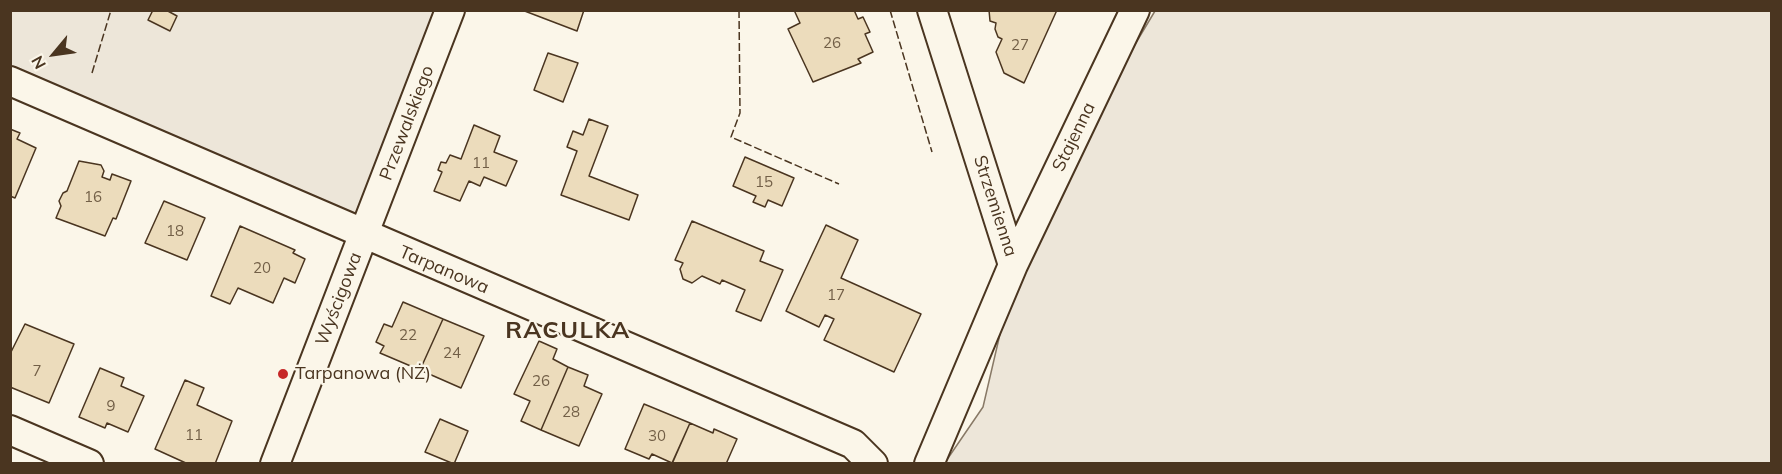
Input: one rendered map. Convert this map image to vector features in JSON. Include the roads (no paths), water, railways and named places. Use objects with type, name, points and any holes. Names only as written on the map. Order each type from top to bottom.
[{"type":"street","name":"Przewalskiego","points":[[364,236],[450,10]]},
{"type":"street","name":"Strzemienna","points":[[929,464],[1013,265],[932,10]]},
{"type":"street","name":"Stajenna","points":[[1013,265],[1135,10]]},
{"type":"street","name":"Tarpanowa","points":[[10,81],[364,236],[853,444],[873,464]]},
{"type":"street","name":"Wyścigowa","points":[[275,464],[364,236]]},
{"type":"street","points":[[10,430],[89,464]]},
{"type":"place","name":"Tarpanowa (NŻ)","points":[[283,374]]},
{"type":"district","name":"RACULKA","points":[[568,331]]}]
